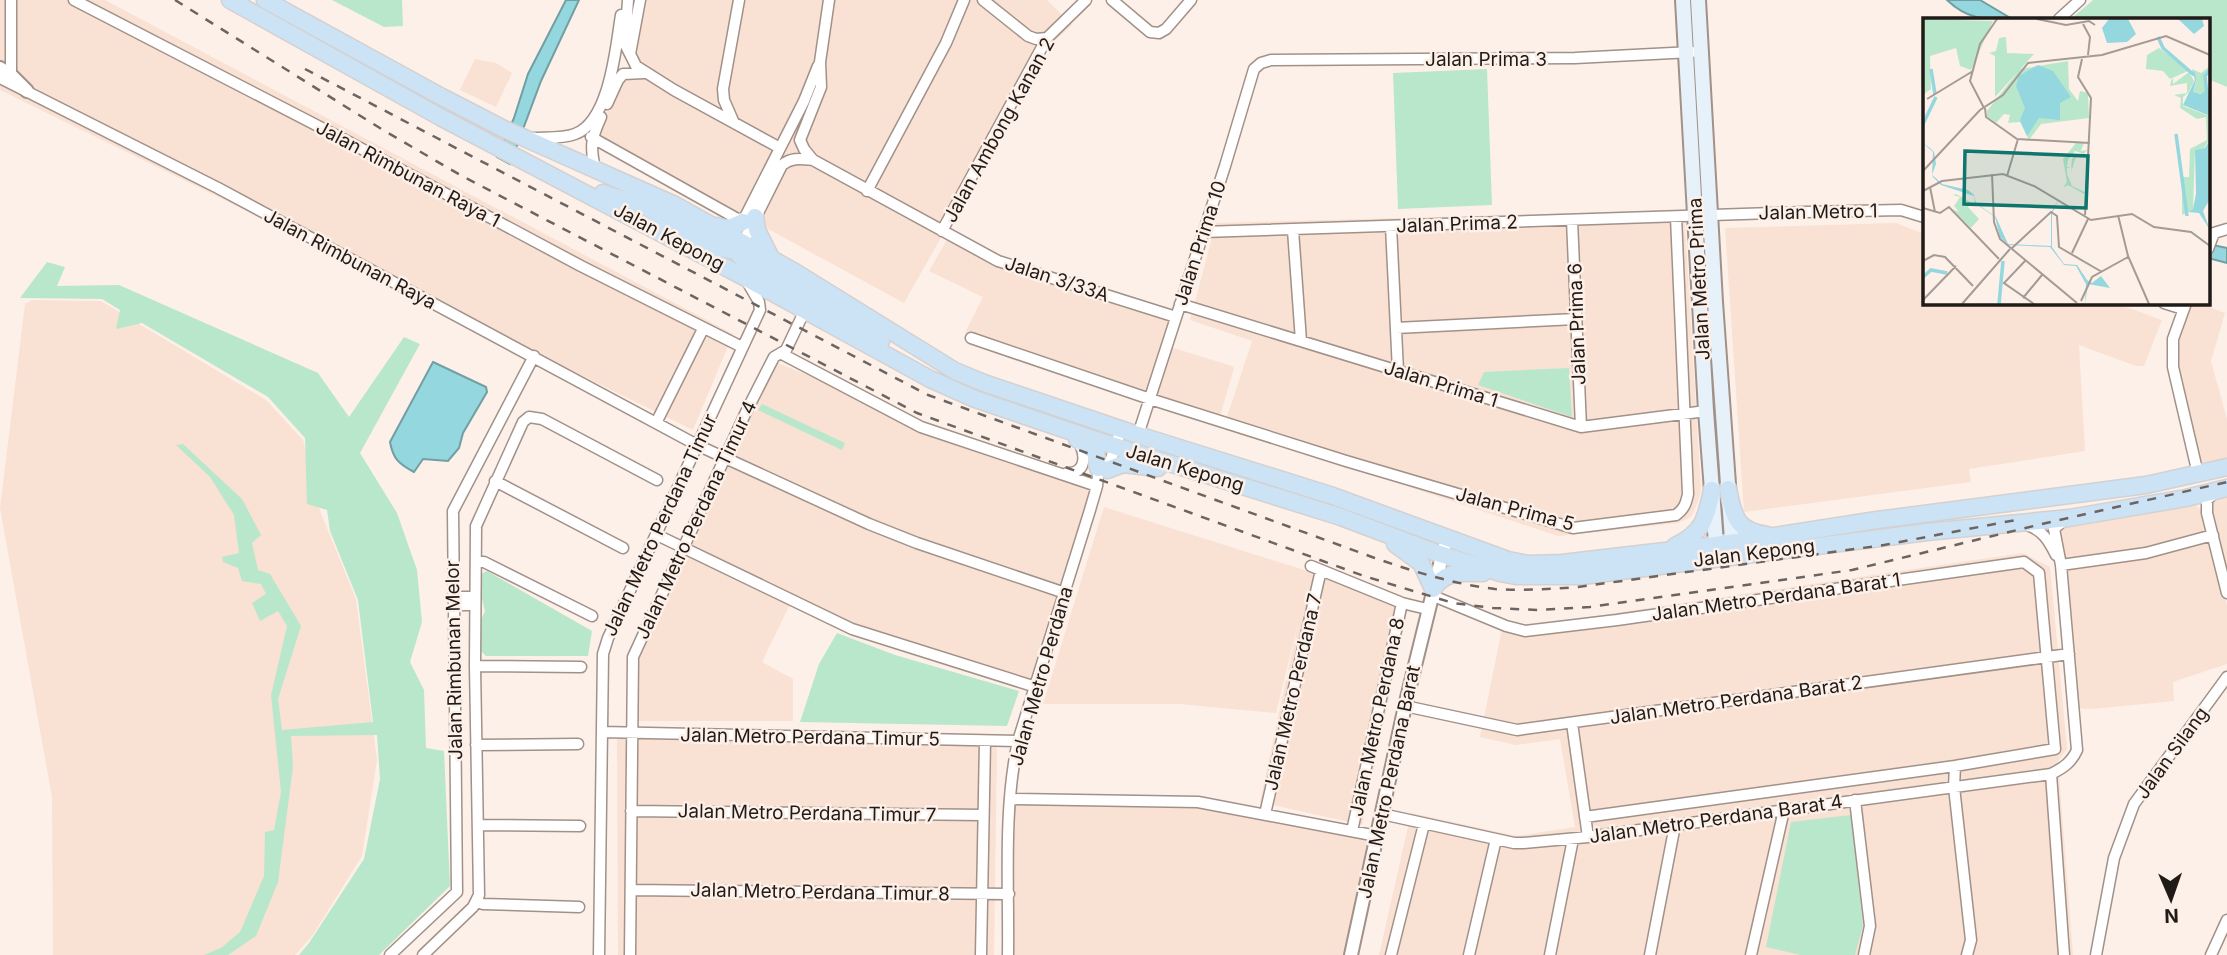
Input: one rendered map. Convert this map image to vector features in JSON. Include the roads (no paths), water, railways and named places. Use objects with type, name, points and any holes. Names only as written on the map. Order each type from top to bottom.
[{"type":"main road","name":"Jalan Kepong","points":[[230,0],[930,379],[975,399],[1341,517],[1500,573],[1516,576],[1582,576],[1725,550],[1776,536],[2146,485],[2227,467]]},
{"type":"main road","name":"Jalan Kepong","points":[[265,0],[281,4],[442,97],[502,128],[675,205],[955,370],[984,383],[1116,428],[1330,495],[1508,560],[1528,564],[1562,563],[1667,550],[1725,550],[2022,524],[2186,498],[2223,489]]},
{"type":"main road","name":"Jalan Metro Prima","points":[[1684,0],[1694,52],[1711,215],[1720,490],[1725,550]]},
{"type":"main road","name":"Jalan Metro Prima","points":[[1698,0],[1694,52],[1695,216],[1706,411],[1720,490]]},
{"type":"main road","points":[[539,168],[646,207],[720,247],[729,250],[737,243],[742,258],[844,315],[930,379]]},
{"type":"main road","points":[[708,224],[727,229],[749,220],[772,260]]},
{"type":"main road","points":[[1050,424],[1096,452],[1102,469],[1134,464],[1253,489]]},
{"type":"main road","points":[[1720,490],[1744,528],[1756,534],[1776,536]]},
{"type":"main road","points":[[1667,550],[1693,536],[1720,490]]},
{"type":"main road","points":[[1370,528],[1421,563],[1432,592]]},
{"type":"main road","points":[[1432,592],[1439,580],[1454,573],[1500,573]]},
{"type":"street","points":[[11,0],[2,75],[27,90]]},
{"type":"street","name":"Jalan Rimbunan Raya 1","points":[[74,0],[742,347]]},
{"type":"street","points":[[626,0],[625,44],[636,66],[780,148]]},
{"type":"street","points":[[523,138],[576,134],[591,122],[603,100],[626,0]]},
{"type":"street","points":[[630,55],[640,0]]},
{"type":"street","points":[[735,123],[727,111],[723,89],[740,0]]},
{"type":"street","points":[[813,160],[800,140],[821,87],[820,62],[830,0]]},
{"type":"street","points":[[983,0],[1028,36],[1046,38]]},
{"type":"street","name":"Jalan Ambong Kanan 2","points":[[942,231],[1046,38],[1086,0]]},
{"type":"street","points":[[1112,0],[1150,32],[1159,33],[1166,29],[1191,0]]},
{"type":"street","points":[[2060,18],[2080,0]]},
{"type":"street","points":[[867,191],[966,1]]},
{"type":"street","name":"Jalan Prima 3","points":[[1271,60],[1575,58],[1694,52]]},
{"type":"street","name":"Jalan Prima 10","points":[[1138,435],[1254,69],[1271,60]]},
{"type":"street","points":[[749,220],[820,62]]},
{"type":"street","points":[[595,169],[592,137],[618,80],[628,73],[645,73]]},
{"type":"street","points":[[704,106],[712,103],[723,89]]},
{"type":"street","name":"Jalan Rimbunan Raya","points":[[27,90],[218,188],[697,445],[869,524],[1065,593]]},
{"type":"street","points":[[592,137],[749,220]]},
{"type":"street","points":[[737,243],[782,165],[788,160],[813,160]]},
{"type":"street","name":"Jalan 3/33A","points":[[813,160],[998,261],[1176,317]]},
{"type":"street","name":"Jalan Metro 1","points":[[1711,215],[1900,210],[1923,217]]},
{"type":"street","name":"Jalan Prima 2","points":[[1203,232],[1711,215]]},
{"type":"street","name":"Jalan Prima 5","points":[[1150,399],[1346,461],[1573,528],[1676,515],[1682,511],[1688,495],[1676,217]]},
{"type":"street","name":"Jalan Prima 6","points":[[1572,220],[1581,427]]},
{"type":"street","points":[[2216,232],[2227,220]]},
{"type":"street","points":[[1391,226],[1398,371]]},
{"type":"street","points":[[1293,230],[1301,341]]},
{"type":"street","points":[[744,277],[760,302],[756,318]]},
{"type":"street","points":[[756,318],[763,307],[771,302],[799,307]]},
{"type":"street","name":"Jalan Prima 1","points":[[1180,304],[1581,427],[1706,411]]},
{"type":"street","points":[[2184,306],[2173,339],[2173,367],[2198,474]]},
{"type":"street","name":"Jalan Metro Perdana Timur 4","points":[[630,955],[634,651],[774,357],[786,350],[799,307]]},
{"type":"street","name":"Jalan Metro Perdana Timur","points":[[599,955],[603,654],[756,318]]},
{"type":"street","points":[[1395,327],[1577,319]]},
{"type":"street","points":[[656,423],[703,328]]},
{"type":"street","points":[[971,338],[1150,399]]},
{"type":"street","points":[[782,354],[921,427],[1097,486]]},
{"type":"street","name":"Jalan Rimbunan Melor","points":[[390,955],[457,892],[453,511],[534,356]]},
{"type":"street","points":[[423,955],[473,907],[479,895],[475,666],[476,526],[523,422],[528,417],[542,419],[657,480]]},
{"type":"street","name":"Jalan Metro Perdana","points":[[1008,955],[1013,764],[1116,428]]},
{"type":"street","points":[[1060,472],[1074,473],[1081,468],[1084,455],[1077,439]]},
{"type":"street","points":[[495,481],[623,548]]},
{"type":"street","points":[[2223,489],[2207,500],[2207,513],[2227,593]]},
{"type":"street","points":[[2186,498],[2199,502],[2207,513]]},
{"type":"street","points":[[2064,955],[2051,774],[2066,766],[2077,750],[2061,565],[2054,529],[2069,518]]},
{"type":"street","points":[[2022,524],[2035,528],[2044,536],[2061,565]]},
{"type":"street","points":[[657,535],[852,629],[1036,687]]},
{"type":"street","points":[[2061,565],[2146,553],[2213,535]]},
{"type":"street","name":"Jalan Metro Perdana Barat","points":[[1351,955],[1427,609],[1447,538]]},
{"type":"street","points":[[476,562],[484,562],[592,616]]},
{"type":"street","name":"Jalan Metro Perdana Barat 1","points":[[1432,592],[1506,626],[1525,631],[2024,562],[2039,573],[2055,749],[2051,752],[1955,766]]},
{"type":"street","name":"Jalan Metro Perdana 7","points":[[1265,814],[1316,568],[1402,603]]},
{"type":"street","points":[[454,601],[475,601]]},
{"type":"street","points":[[1402,603],[1427,609]]},
{"type":"street","name":"Jalan Metro Perdana 8","points":[[1352,831],[1402,603]]},
{"type":"street","points":[[454,620],[475,620]]},
{"type":"street","name":"Jalan Metro Perdana Barat 2","points":[[1405,706],[1517,730],[2069,654]]},
{"type":"street","points":[[475,666],[581,667]]},
{"type":"street","name":"Jalan Silang","points":[[2096,955],[2114,858],[2134,804],[2227,677]]},
{"type":"street","points":[[1572,723],[1588,836]]},
{"type":"street","name":"Jalan Metro Perdana Timur 5","points":[[602,732],[1018,741]]},
{"type":"street","points":[[981,955],[985,741]]},
{"type":"street","points":[[477,746],[578,744]]},
{"type":"street","points":[[1585,817],[1955,766],[1954,787],[1971,940],[1967,955]]},
{"type":"street","name":"Jalan Metro Perdana Barat 4","points":[[1382,814],[1523,843],[2051,774]]},
{"type":"street","points":[[1751,794],[1754,814]]},
{"type":"street","points":[[1010,799],[1198,802],[1377,836]]},
{"type":"street","points":[[1855,800],[1870,926],[1864,955]]},
{"type":"street","points":[[1751,955],[1784,810]]},
{"type":"street","name":"Jalan Metro Perdana Timur 7","points":[[631,811],[983,815]]},
{"type":"street","points":[[1391,955],[1424,824]]},
{"type":"street","points":[[478,825],[580,826]]},
{"type":"street","points":[[1650,955],[1675,825]]},
{"type":"street","points":[[1549,955],[1573,838]]},
{"type":"street","points":[[1469,955],[1496,839]]},
{"type":"street","name":"Jalan Metro Perdana Timur 8","points":[[631,890],[1009,894]]},
{"type":"street","points":[[476,902],[579,907]]},
{"type":"street","points":[[2211,955],[2227,920]]},
{"type":"water","points":[[566,0],[579,0],[541,81],[510,164],[497,157],[514,118],[528,74]]},
{"type":"water","points":[[1947,0],[1980,0],[2010,18],[1977,17],[1955,7]]},
{"type":"water","points":[[2210,244],[2227,248],[2227,263],[2210,259]]},
{"type":"water","points":[[433,362],[486,387],[487,392],[463,433],[459,448],[448,461],[423,459],[414,472],[398,460],[390,442]]},
{"type":"railway","points":[[175,0],[462,176],[917,413],[1364,576],[1453,603],[1538,610],[1590,607],[1852,570],[2227,482]]},
{"type":"railway","points":[[305,69],[928,395],[1372,557],[1433,576],[1495,589],[1578,587],[1884,545],[2021,519]]}]
